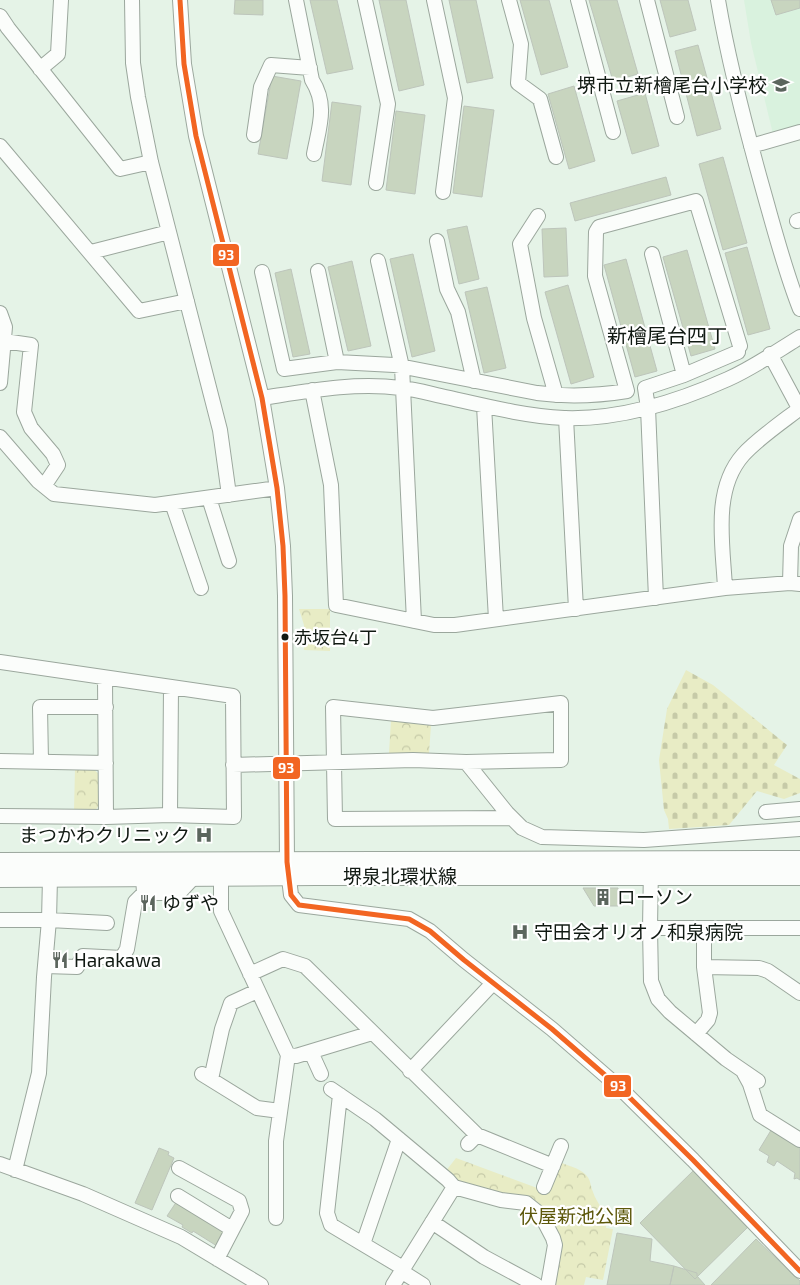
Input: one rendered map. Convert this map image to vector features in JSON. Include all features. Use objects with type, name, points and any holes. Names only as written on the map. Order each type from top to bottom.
[{"type":"main road","name":"堺泉北環状線","points":[[0,862],[288,869],[651,868],[800,860]]},
{"type":"main road","name":"堺泉北環状線","points":[[651,868],[800,876]]},
{"type":"main road","name":"堺泉北環状線","points":[[0,878],[50,878],[143,885],[194,876],[221,877],[288,869]]},
{"type":"street","points":[[40,69],[58,54],[61,0]]},
{"type":"street","points":[[132,0],[133,62],[138,97],[151,162],[220,430],[229,495]]},
{"type":"street","points":[[180,0],[184,64],[196,136],[262,398],[277,488],[283,546],[285,596],[288,869],[290,895],[299,905],[409,919],[430,931],[552,1029],[620,1089],[693,1160],[800,1271]]},
{"type":"street","points":[[296,0],[312,80],[319,91],[322,110],[314,154]]},
{"type":"street","points":[[365,0],[388,104],[376,183]]},
{"type":"street","points":[[434,0],[455,98],[442,192]]},
{"type":"street","points":[[509,0],[520,44],[518,83],[540,99],[556,157]]},
{"type":"street","points":[[578,0],[613,132]]},
{"type":"street","points":[[647,0],[677,117]]},
{"type":"street","points":[[718,0],[727,49],[751,146],[795,280],[800,309]]},
{"type":"street","points":[[0,16],[120,169],[151,162]]},
{"type":"street","points":[[254,135],[261,87],[272,65],[310,68]]},
{"type":"street","points":[[751,146],[800,132]]},
{"type":"street","points":[[0,146],[139,311],[187,301]]},
{"type":"street","points":[[262,272],[284,369],[338,362],[402,366],[556,395],[598,396],[627,391],[595,276],[596,232],[599,227],[696,201],[739,349],[684,375],[646,388],[656,598]]},
{"type":"street","points":[[538,216],[520,244],[534,318],[556,395]]},
{"type":"street","points":[[91,252],[169,232]]},
{"type":"street","points":[[437,241],[447,289],[458,312],[474,381]]},
{"type":"street","points":[[652,254],[684,375]]},
{"type":"street","points":[[378,261],[402,366],[414,621]]},
{"type":"street","points":[[318,271],[338,362]]},
{"type":"street","points":[[0,312],[5,327],[0,383]]},
{"type":"street","points":[[262,398],[312,390],[367,385],[402,388],[540,416],[566,418],[614,415],[666,403],[730,379],[800,337]]},
{"type":"street","points":[[4,341],[31,345],[24,412],[31,428],[54,454],[58,465],[44,486]]},
{"type":"street","points":[[725,588],[721,507],[725,485],[733,468],[744,454],[800,410],[770,354]]},
{"type":"street","points":[[312,390],[331,485],[336,605],[434,625],[455,625],[725,588],[795,584],[790,546],[800,518]]},
{"type":"street","points":[[484,406],[496,619]]},
{"type":"street","points":[[566,418],[576,609]]},
{"type":"street","points":[[0,438],[44,486],[54,494],[155,505],[277,488]]},
{"type":"street","points":[[209,498],[229,561]]},
{"type":"street","points":[[172,503],[201,588]]},
{"type":"street","points":[[0,662],[233,696],[234,817],[170,815],[106,817],[0,816]]},
{"type":"street","points":[[105,678],[106,817]]},
{"type":"street","points":[[170,815],[171,687]]},
{"type":"street","points":[[233,765],[287,764],[334,762],[413,760],[466,762],[561,760],[561,703],[433,718],[332,707],[334,762],[335,819],[512,818]]},
{"type":"street","points":[[41,762],[40,707],[106,707]]},
{"type":"street","points":[[0,761],[106,763]]},
{"type":"street","points":[[466,762],[522,828],[542,837],[644,840],[800,829]]},
{"type":"street","points":[[766,812],[800,809]]},
{"type":"street","points":[[651,868],[651,981],[658,999],[696,1034],[758,1082]]},
{"type":"street","points":[[221,877],[221,911],[288,1055],[276,1141],[282,1177],[276,1218]]},
{"type":"street","points":[[15,1170],[39,1073],[50,878]]},
{"type":"street","points":[[45,966],[77,967],[83,956],[122,958],[127,949],[135,902],[143,885]]},
{"type":"street","points":[[0,920],[107,923]]},
{"type":"street","points":[[650,928],[800,928]]},
{"type":"street","points":[[696,1034],[708,1020],[710,1013],[704,967],[704,928]]},
{"type":"street","points":[[250,974],[283,959],[306,966],[410,1071],[473,1140],[553,1166]]},
{"type":"street","points":[[704,967],[759,968],[800,993]]},
{"type":"street","points":[[410,1071],[493,983]]},
{"type":"street","points":[[257,991],[232,1003],[207,1076],[257,1108],[280,1111]]},
{"type":"street","points":[[288,1055],[296,1056],[372,1033]]},
{"type":"street","points":[[311,1052],[321,1074]]},
{"type":"street","points":[[744,1073],[750,1084],[760,1115],[800,1140]]},
{"type":"street","points":[[423,1285],[363,1244],[331,1225],[327,1213],[336,1092],[400,1139],[454,1187],[500,1200],[526,1203],[541,1215],[555,1245],[548,1285]]},
{"type":"street","points":[[363,1244],[400,1139]]},
{"type":"street","points":[[544,1187],[561,1146]]},
{"type":"street","points":[[0,1164],[83,1194],[181,1237],[261,1285]]},
{"type":"street","points":[[178,1168],[239,1201],[242,1211],[217,1259]]},
{"type":"street","points":[[392,1285],[454,1187]]},
{"type":"street","points":[[178,1196],[232,1229]]},
{"type":"street","points":[[432,1222],[484,1257],[536,1285]]},
{"type":"shaded area","name":"堺市立新檜尾台小学校","points":[[744,0],[800,0],[800,127],[773,134],[751,43]]},
{"type":"green space","points":[[299,609],[330,609],[330,651],[304,650],[304,625]]},
{"type":"green space","points":[[686,670],[713,685],[787,745],[774,765],[800,779],[800,793],[784,799],[757,791],[729,825],[669,829],[668,819],[664,810],[659,760],[667,709]]},
{"type":"green space","points":[[391,720],[431,725],[429,753],[389,753]]},
{"type":"green space","points":[[75,768],[93,769],[99,774],[99,805],[95,811],[74,811]]},
{"type":"green space","name":"伏屋新池公園","points":[[456,1158],[548,1192],[560,1162],[583,1172],[587,1176],[604,1213],[606,1228],[613,1229],[603,1280],[586,1277],[584,1285],[554,1285],[561,1247],[542,1211],[459,1184],[445,1172]]},
{"type":"building","points":[[235,0],[263,0],[263,15],[234,14]]},
{"type":"building","points":[[310,0],[337,0],[353,69],[327,74]]},
{"type":"building","points":[[379,0],[406,0],[424,85],[399,91]]},
{"type":"building","points":[[449,0],[476,0],[493,78],[467,83]]},
{"type":"building","points":[[520,0],[549,0],[568,67],[541,75]]},
{"type":"building","points":[[589,0],[617,0],[638,74],[613,81]]},
{"type":"building","points":[[660,0],[688,0],[696,30],[670,37]]},
{"type":"building","points":[[771,0],[800,0],[800,8],[776,15]]},
{"type":"building","points":[[698,45],[721,129],[697,136],[675,51]]},
{"type":"building","points":[[272,76],[301,81],[287,159],[258,154]]},
{"type":"building","points":[[574,86],[595,161],[569,169],[548,94]]},
{"type":"building","points":[[645,93],[659,146],[632,154],[617,101]]},
{"type":"building","points":[[332,102],[361,106],[351,185],[322,181]]},
{"type":"building","points":[[464,106],[494,110],[482,197],[453,193]]},
{"type":"building","points":[[396,111],[425,115],[415,194],[386,190]]},
{"type":"building","points":[[723,157],[747,243],[723,250],[699,164]]},
{"type":"building","points":[[666,177],[671,195],[575,221],[570,203]]},
{"type":"building","points":[[467,226],[479,279],[459,284],[447,230]]},
{"type":"building","points":[[566,228],[568,276],[544,277],[542,229]]},
{"type":"building","points":[[747,247],[770,329],[748,335],[725,253]]},
{"type":"building","points":[[687,250],[715,349],[691,356],[663,257]]},
{"type":"building","points":[[413,254],[435,351],[412,357],[390,259]]},
{"type":"building","points":[[626,259],[657,371],[635,377],[604,265]]},
{"type":"building","points":[[352,261],[371,346],[348,351],[328,267]]},
{"type":"building","points":[[291,269],[310,354],[293,357],[275,273]]},
{"type":"building","points":[[568,285],[594,377],[571,384],[545,292]]},
{"type":"building","points":[[487,287],[506,368],[484,373],[465,292]]},
{"type":"building","name":"ローソン","points":[[583,888],[618,888],[618,906],[594,906]]},
{"type":"building","points":[[773,1127],[800,1144],[800,1180],[794,1179],[795,1173],[777,1161],[774,1166],[767,1162],[769,1156],[759,1150]]},
{"type":"building","points":[[159,1148],[169,1152],[168,1155],[174,1158],[152,1210],[135,1203]]},
{"type":"building","points":[[694,1170],[749,1226],[695,1279],[640,1223]]},
{"type":"building","points":[[177,1201],[226,1231],[217,1246],[193,1231],[192,1233],[182,1227],[183,1225],[167,1216]]},
{"type":"building","points":[[617,1233],[652,1239],[650,1261],[674,1266],[670,1285],[607,1285]]},
{"type":"building","points":[[756,1239],[800,1281],[800,1285],[711,1285]]},
{"type":"building","points":[[674,1266],[697,1273],[697,1276],[705,1285],[670,1285]]},
{"type":"transit line","name":"93","points":[[180,0],[184,64],[196,136],[262,398],[277,488],[283,546],[285,596],[287,862],[291,895],[299,905],[409,919],[430,931],[552,1029],[621,1089],[693,1160],[800,1271]]},
{"type":"place","name":"堺市立新檜尾台小学校","points":[[781,85]]},
{"type":"place","name":"赤坂台4丁","points":[[285,637]]},
{"type":"place","name":"まつかわクリニック","points":[[204,835]]},
{"type":"place","name":"ローソン","points":[[603,897]]},
{"type":"place","name":"ゆずや","points":[[148,903]]},
{"type":"place","name":"守田会オリオノ和泉病院","points":[[520,932]]},
{"type":"place","name":"Harakawa","points":[[60,960]]},
{"type":"district","name":"新檜尾台四丁","points":[[667,336]]}]
